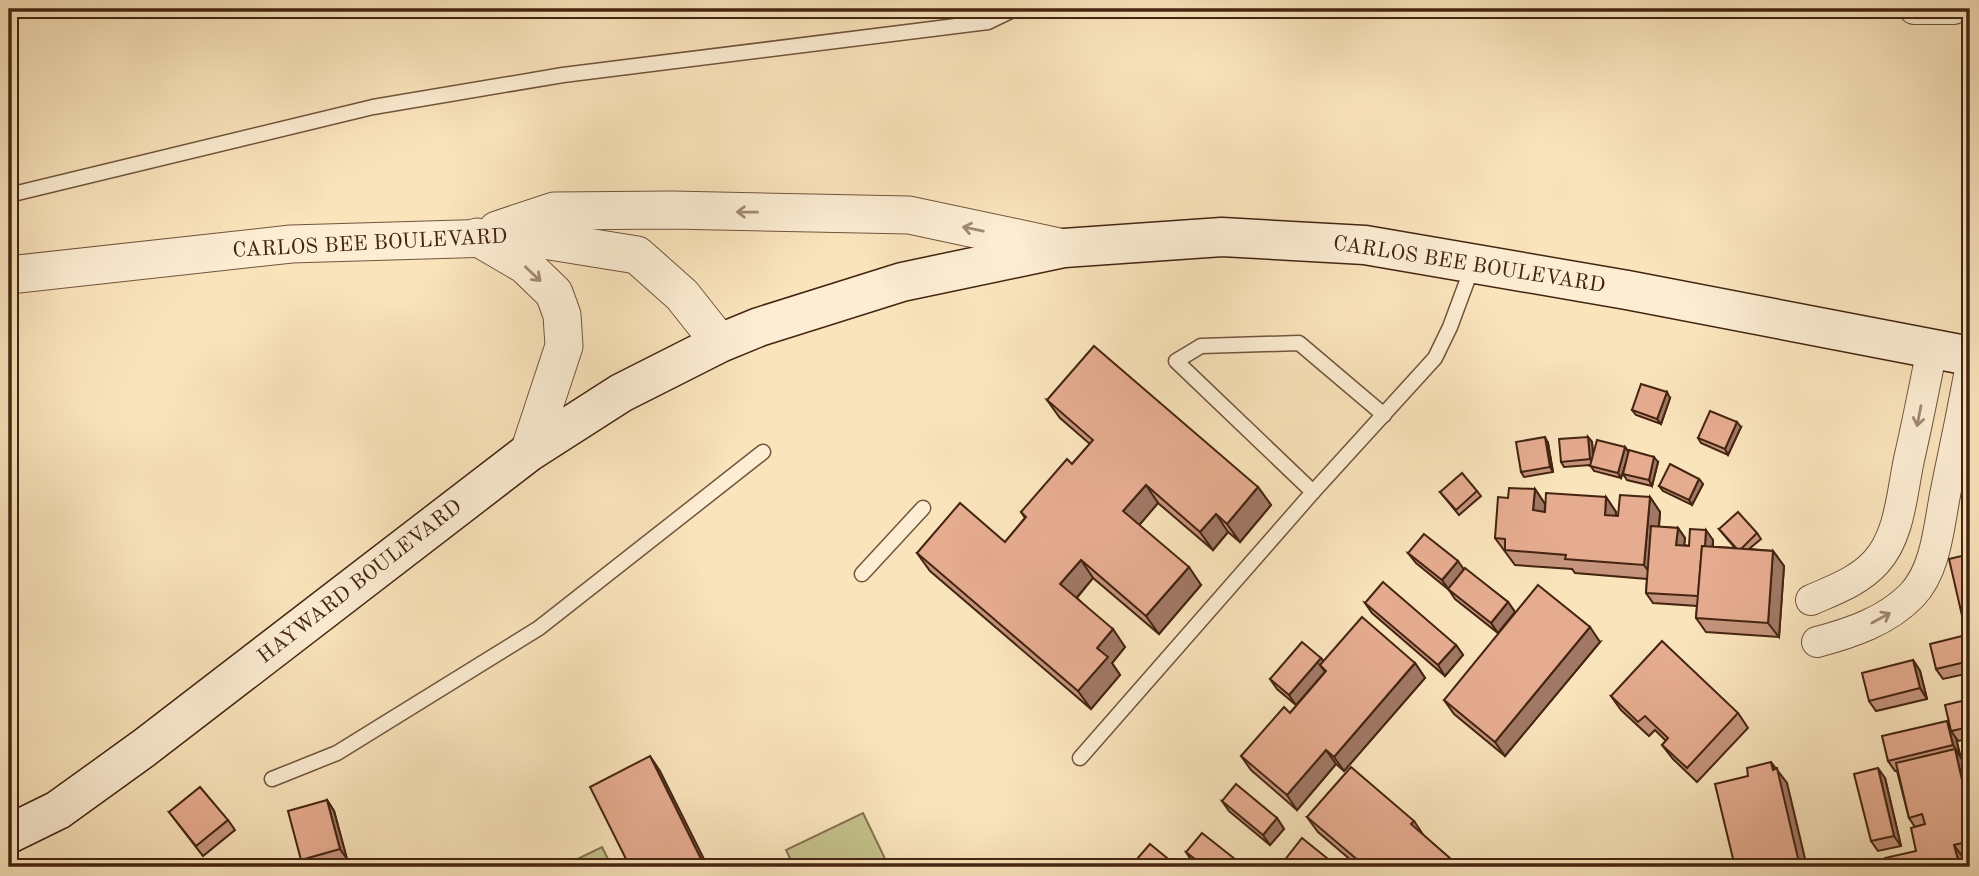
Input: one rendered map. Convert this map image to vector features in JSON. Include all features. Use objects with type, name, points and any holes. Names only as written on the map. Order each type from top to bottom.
[{"type":"main road","name":"CARLOS BEE BOULEVARD","points":[[720,343],[766,324],[902,282],[1064,248],[1222,237],[1365,244],[1627,290],[1970,356]]},
{"type":"main road","name":"HAYWARD BOULEVARD","points":[[9,834],[58,810],[144,748],[529,452],[621,393],[720,343]]},
{"type":"street","points":[[1914,9],[1954,9]]},
{"type":"street","points":[[476,237],[554,211],[672,209],[909,215],[1064,248]]},
{"type":"street","points":[[476,237],[525,265],[554,293],[562,315],[564,346],[529,452]]},
{"type":"street","name":"CARLOS BEE BOULEVARD","points":[[9,275],[292,244],[525,237],[637,255],[682,295],[720,343]]},
{"type":"street","points":[[1811,600],[1849,583],[1864,573],[1877,561],[1886,546],[1895,526],[1905,485],[1932,349]]},
{"type":"street","points":[[1817,642],[1847,634],[1885,616],[1913,594],[1922,579],[1931,559],[1941,518],[1970,369]]},
{"type":"lane","points":[[9,195],[373,107],[564,75],[988,22],[1015,9]]},
{"type":"lane","points":[[1080,758],[1313,492],[1435,358],[1450,327],[1473,263]]},
{"type":"lane","points":[[1313,492],[1176,361],[1201,346],[1299,343],[1384,415]]},
{"type":"lane","points":[[272,779],[337,753],[539,628],[763,452]]},
{"type":"lane","points":[[862,573],[923,508]]},
{"type":"shaded area","points":[[863,813],[889,867],[794,867],[786,850]]},
{"type":"shaded area","points":[[602,847],[612,867],[561,867]]},
{"type":"building","points":[[1094,346],[1258,487],[1227,524],[1216,514],[1200,532],[1146,485],[1123,511],[1189,567],[1146,616],[1081,560],[1060,584],[1113,629],[1097,648],[1108,657],[1078,691],[917,553],[960,503],[1005,542],[1026,517],[1021,512],[1067,459],[1072,464],[1093,440],[1047,400]]},
{"type":"building","points":[[1641,384],[1667,392],[1657,419],[1632,410]]},
{"type":"building","points":[[1710,411],[1737,422],[1725,449],[1698,438]]},
{"type":"building","points":[[1545,437],[1550,467],[1521,472],[1516,442]]},
{"type":"building","points":[[1588,437],[1590,459],[1561,462],[1559,439]]},
{"type":"building","points":[[1597,440],[1625,447],[1618,473],[1590,466]]},
{"type":"building","points":[[1629,450],[1654,457],[1649,480],[1623,474]]},
{"type":"building","points":[[1670,464],[1699,479],[1689,500],[1659,486]]},
{"type":"building","points":[[1462,473],[1477,491],[1456,510],[1440,492]]},
{"type":"building","points":[[1509,488],[1535,489],[1533,510],[1545,512],[1546,493],[1606,497],[1605,515],[1618,516],[1620,495],[1650,497],[1644,565],[1565,559],[1566,555],[1505,550],[1505,539],[1495,538],[1498,497],[1508,498]]},
{"type":"building","points":[[1738,512],[1757,533],[1741,549],[1737,549],[1719,529]]},
{"type":"building","points":[[1651,526],[1678,528],[1676,545],[1689,546],[1690,529],[1706,530],[1698,596],[1646,593]]},
{"type":"building","points":[[1424,534],[1458,561],[1442,580],[1408,553]]},
{"type":"building","points":[[1702,546],[1773,551],[1768,623],[1696,618]]},
{"type":"building","points":[[1970,554],[1970,619],[1963,620],[1949,559]]},
{"type":"building","points":[[1465,568],[1508,602],[1491,623],[1448,589]]},
{"type":"building","points":[[1383,582],[1456,645],[1438,665],[1365,603]]},
{"type":"building","points":[[1538,585],[1590,627],[1495,742],[1444,700]]},
{"type":"building","points":[[1362,617],[1415,663],[1334,757],[1326,750],[1287,795],[1241,756],[1284,707],[1290,713],[1326,671],[1320,665]]},
{"type":"building","points":[[1970,634],[1970,661],[1936,669],[1930,644]]},
{"type":"building","points":[[1662,641],[1738,713],[1687,768],[1662,745],[1668,738],[1645,716],[1638,722],[1611,696]]},
{"type":"building","points":[[1302,642],[1321,658],[1289,695],[1270,679]]},
{"type":"building","points":[[1913,660],[1920,688],[1869,701],[1862,673]]},
{"type":"building","points":[[1970,699],[1970,727],[1951,731],[1945,705]]},
{"type":"building","points":[[1947,721],[1953,745],[1888,761],[1882,736]]},
{"type":"building","points":[[1955,749],[1970,815],[1970,841],[1954,845],[1960,867],[1887,867],[1885,858],[1916,851],[1911,828],[1925,824],[1922,814],[1909,818],[1896,763]]},
{"type":"building","points":[[650,756],[705,867],[630,867],[590,787]]},
{"type":"building","points":[[1771,762],[1773,770],[1777,768],[1800,867],[1735,867],[1715,784],[1748,776],[1747,768]]},
{"type":"building","points":[[1351,767],[1414,821],[1411,824],[1460,867],[1366,867],[1307,817]]},
{"type":"building","points":[[1878,768],[1894,836],[1871,841],[1854,774]]},
{"type":"building","points":[[1236,784],[1277,818],[1263,835],[1222,801]]},
{"type":"building","points":[[200,787],[228,820],[196,846],[169,812]]},
{"type":"building","points":[[327,800],[340,849],[301,860],[288,811]]},
{"type":"building","points":[[1202,833],[1245,867],[1205,867],[1186,852]]},
{"type":"building","points":[[1302,838],[1338,867],[1292,867],[1284,861]]},
{"type":"building","points":[[1150,844],[1178,867],[1130,867]]}]
